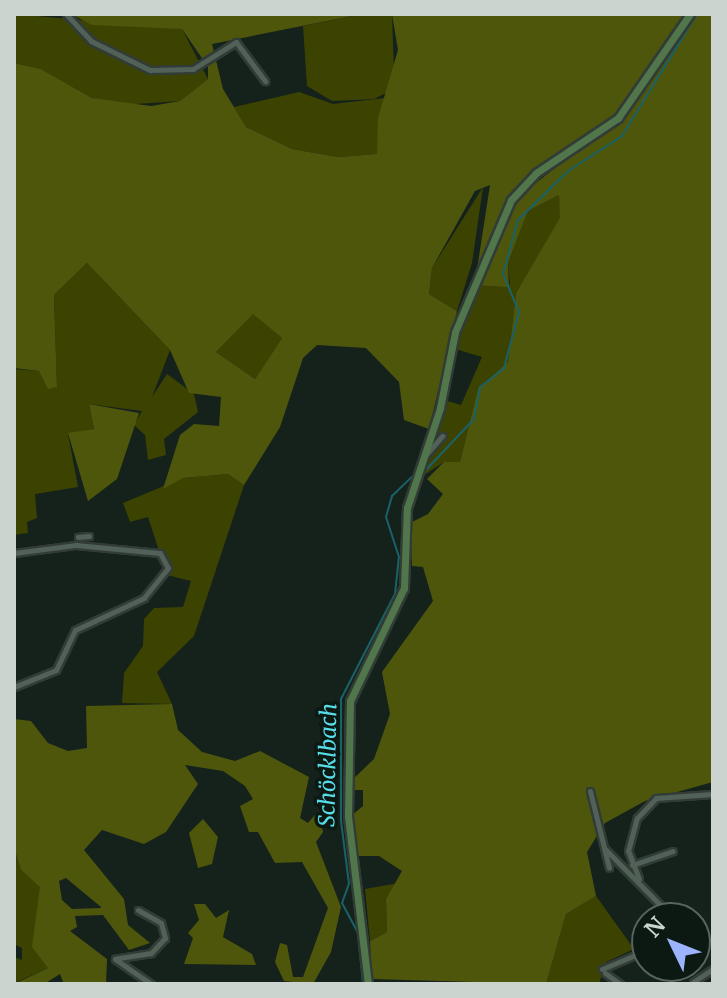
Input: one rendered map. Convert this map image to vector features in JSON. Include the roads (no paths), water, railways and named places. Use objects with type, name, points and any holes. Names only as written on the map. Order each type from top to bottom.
[{"type":"main road","points":[[368,984],[348,816],[348,717],[404,588],[404,524],[455,332],[511,200],[536,173],[618,118],[690,14]]},
{"type":"street","points":[[66,14],[91,41],[150,70],[193,69],[225,43],[242,43],[265,81]]},
{"type":"street","points":[[422,460],[442,436]]},
{"type":"street","points":[[78,537],[89,536]]},
{"type":"street","points":[[14,553],[76,545],[160,553],[168,568],[144,598],[75,630],[56,670],[14,687]]},
{"type":"street","points":[[590,791],[609,868]]},
{"type":"street","points":[[639,879],[632,865],[631,830],[653,800],[712,794]]},
{"type":"street","points":[[605,849],[659,902]]},
{"type":"street","points":[[632,865],[673,851]]},
{"type":"street","points":[[138,910],[161,923],[165,938],[151,953],[115,959],[151,984]]},
{"type":"street","points":[[620,984],[604,971],[631,958]]},
{"type":"waterway","name":"Schöcklbach","points":[[423,473],[474,419],[480,387],[504,368],[519,312],[503,274],[518,220],[568,171],[622,136],[697,14]]},
{"type":"waterway","name":"Schöcklbach","points":[[363,984],[358,933],[342,903],[349,884],[341,821],[341,699],[395,594],[399,557],[386,517],[392,496],[413,476]]}]
